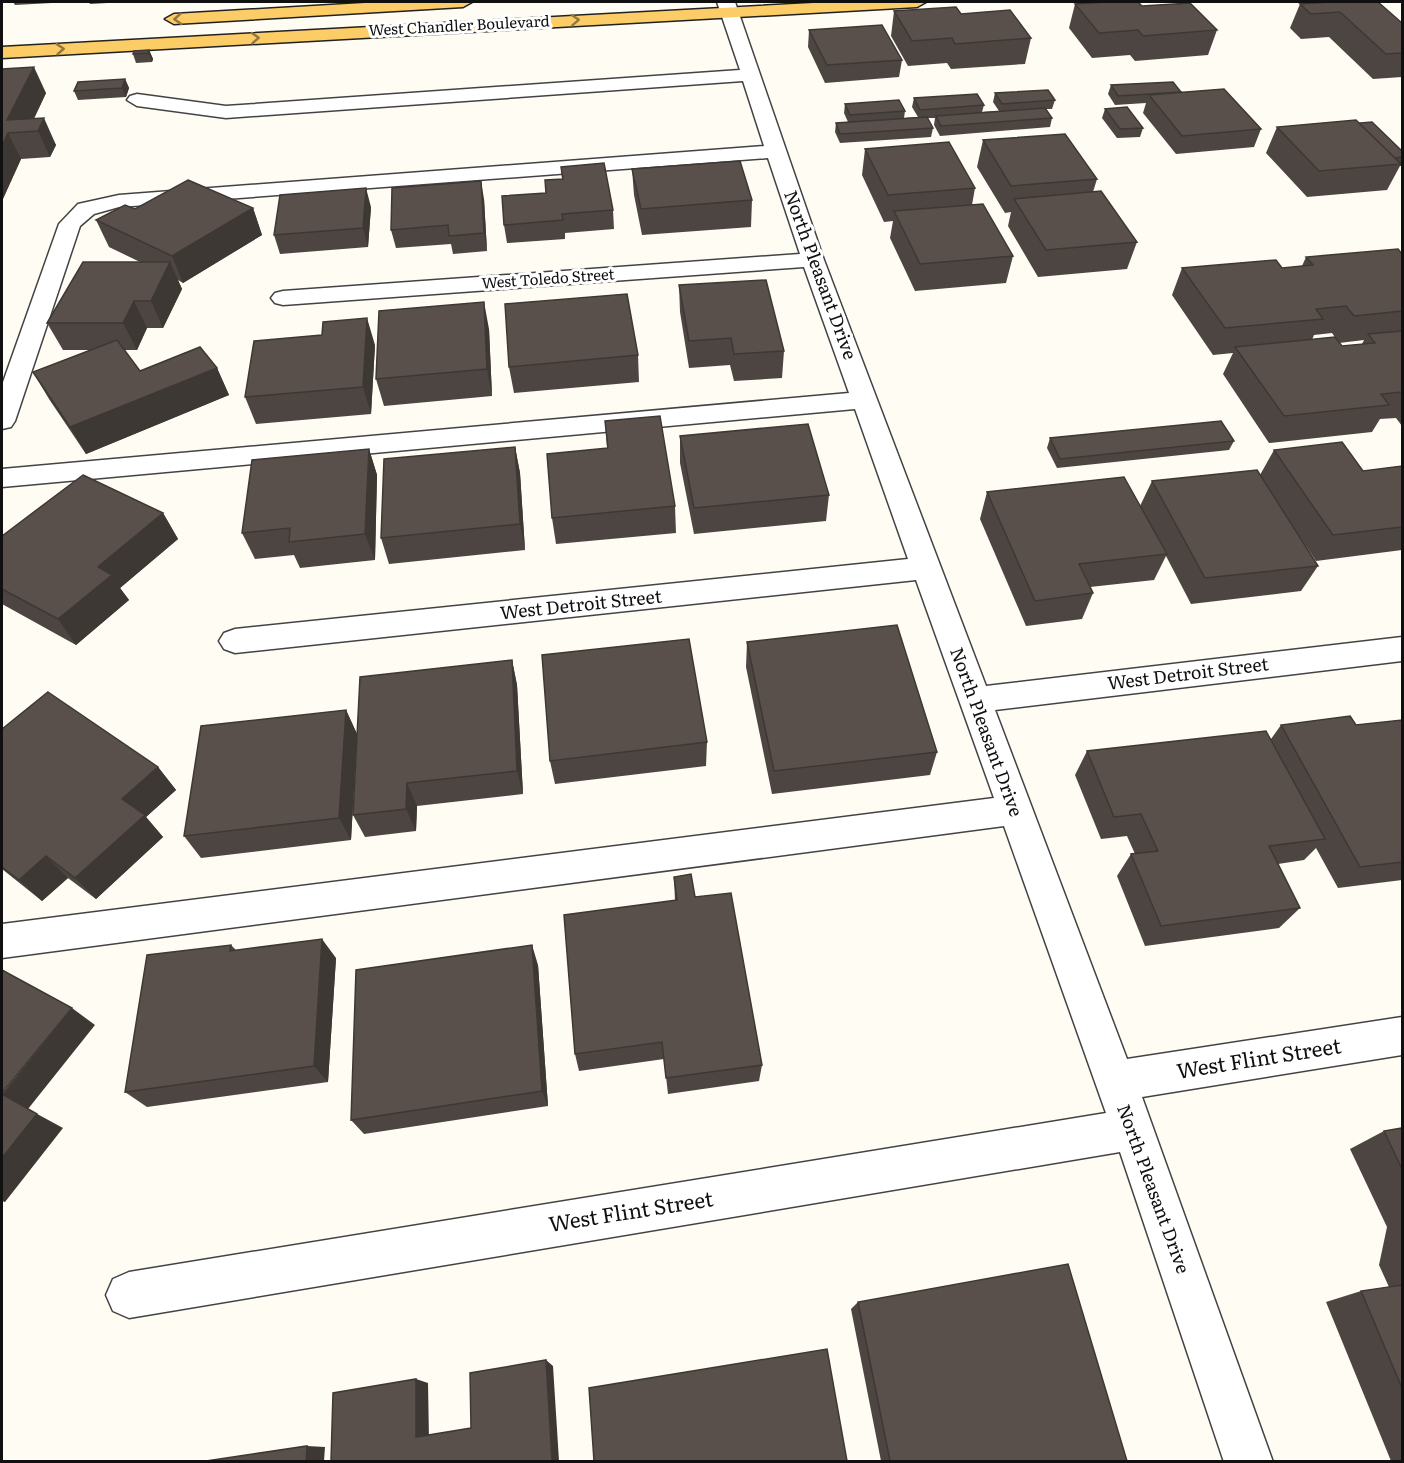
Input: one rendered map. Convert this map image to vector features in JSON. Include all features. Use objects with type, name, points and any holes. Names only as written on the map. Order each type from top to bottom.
[{"type":"main road","name":"West Chandler Boulevard","points":[[154,21],[463,2]]},
{"type":"main road","name":"West Chandler Boulevard","points":[[2,53],[728,6],[916,2]]},
{"type":"street","name":"North Pleasant Drive","points":[[728,6],[813,260],[1133,1129],[1249,1461]]},
{"type":"street","points":[[137,100],[226,112],[750,75]]},
{"type":"street","points":[[2,421],[70,224],[86,209],[119,201],[776,151]]},
{"type":"street","name":"West Toledo Street","points":[[283,298],[813,260]]},
{"type":"street","points":[[2,478],[864,399]]},
{"type":"street","name":"West Detroit Street","points":[[235,641],[927,568]]},
{"type":"street","name":"West Detroit Street","points":[[974,700],[1402,648]]},
{"type":"street","points":[[2,941],[1014,810]]},
{"type":"street","name":"West Flint Street","points":[[1114,1081],[1402,1036]]},
{"type":"street","name":"West Flint Street","points":[[129,1295],[1133,1129]]},
{"type":"building","points":[[1138,2],[1142,6],[1190,3],[1217,30],[1143,36],[1138,30],[1099,33],[1075,4]]},
{"type":"building","points":[[1378,2],[1402,23],[1402,53],[1386,54],[1340,12],[1311,14],[1300,4]]},
{"type":"building","points":[[956,7],[961,14],[1010,10],[1031,38],[955,44],[952,38],[912,41],[894,11]]},
{"type":"building","points":[[882,25],[902,60],[827,65],[809,30]]},
{"type":"building","points":[[149,50],[148,53],[133,54],[134,51]]},
{"type":"building","points":[[34,67],[7,120],[44,118],[38,131],[8,133],[2,146],[2,69]]},
{"type":"building","points":[[125,79],[122,88],[74,91],[78,82]]},
{"type":"building","points":[[1173,82],[1181,92],[1118,96],[1111,85]]},
{"type":"building","points":[[1224,89],[1261,129],[1182,136],[1149,95]]},
{"type":"building","points":[[1048,90],[1055,100],[1002,104],[995,93]]},
{"type":"building","points":[[977,94],[984,105],[920,110],[914,98]]},
{"type":"building","points":[[899,100],[905,111],[850,115],[845,104]]},
{"type":"building","points":[[1127,107],[1143,128],[1120,129],[1105,109]]},
{"type":"building","points":[[1045,108],[1052,118],[941,126],[936,116]]},
{"type":"building","points":[[927,117],[933,128],[840,134],[836,123]]},
{"type":"building","points":[[1356,120],[1401,164],[1319,171],[1277,127]]},
{"type":"building","points":[[1372,122],[1402,151],[1402,157],[1395,158],[1359,123]]},
{"type":"building","points":[[1065,134],[1097,179],[1011,186],[983,140]]},
{"type":"building","points":[[949,142],[975,188],[888,195],[865,149]]},
{"type":"building","points":[[740,161],[752,200],[641,209],[632,169]]},
{"type":"building","points":[[604,163],[613,210],[562,214],[563,220],[504,225],[502,196],[546,193],[545,180],[563,179],[561,167]]},
{"type":"building","points":[[188,180],[253,208],[172,256],[96,220],[125,205],[135,209]]},
{"type":"building","points":[[481,181],[484,233],[449,236],[448,225],[391,230],[392,188]]},
{"type":"building","points":[[366,188],[363,228],[274,235],[280,195]]},
{"type":"building","points":[[1101,191],[1137,242],[1046,250],[1014,199]]},
{"type":"building","points":[[983,204],[1013,256],[920,264],[894,211]]},
{"type":"building","points":[[1398,249],[1402,254],[1402,311],[1354,316],[1346,306],[1316,309],[1323,319],[1225,328],[1182,268],[1276,260],[1282,268],[1313,265],[1306,257]]},
{"type":"building","points":[[83,262],[170,262],[151,301],[134,301],[123,323],[47,323]]},
{"type":"building","points":[[766,280],[784,351],[734,354],[731,338],[689,341],[679,285]]},
{"type":"building","points":[[627,294],[638,355],[509,367],[505,304]]},
{"type":"building","points":[[484,302],[487,369],[376,379],[379,311]]},
{"type":"building","points":[[367,318],[363,387],[245,397],[254,341],[322,335],[323,322]]},
{"type":"building","points":[[1402,331],[1402,392],[1381,394],[1389,405],[1284,416],[1235,347],[1335,337],[1342,346],[1375,343],[1368,334]]},
{"type":"building","points":[[117,340],[140,371],[200,347],[217,368],[70,427],[33,372]]},
{"type":"building","points":[[660,416],[675,506],[552,518],[547,454],[608,448],[605,421]]},
{"type":"building","points":[[1221,421],[1234,441],[1060,459],[1050,438]]},
{"type":"building","points":[[808,424],[829,495],[694,508],[680,436]]},
{"type":"building","points":[[1342,442],[1363,471],[1402,466],[1402,527],[1333,535],[1274,450]]},
{"type":"building","points":[[515,447],[520,524],[381,538],[384,459]]},
{"type":"building","points":[[369,449],[365,534],[289,542],[290,528],[242,533],[252,460]]},
{"type":"building","points":[[1257,470],[1318,566],[1205,578],[1152,481]]},
{"type":"building","points":[[83,475],[163,513],[98,567],[112,575],[58,619],[2,589],[2,536]]},
{"type":"building","points":[[1124,477],[1167,554],[1079,564],[1093,593],[1035,601],[987,492]]},
{"type":"building","points":[[897,625],[937,752],[774,771],[747,642]]},
{"type":"building","points":[[689,639],[707,742],[550,761],[542,655]]},
{"type":"building","points":[[512,660],[517,771],[407,783],[406,809],[353,815],[360,677]]},
{"type":"building","points":[[48,692],[158,767],[122,799],[145,815],[75,878],[46,856],[19,880],[2,867],[2,729]]},
{"type":"building","points":[[346,710],[339,818],[184,836],[201,726]]},
{"type":"building","points":[[1350,716],[1356,725],[1402,720],[1402,862],[1360,867],[1281,725]]},
{"type":"building","points":[[1266,731],[1325,839],[1269,846],[1300,908],[1161,926],[1131,854],[1158,851],[1141,814],[1114,817],[1087,751]]},
{"type":"building","points":[[691,874],[695,897],[731,893],[762,1065],[666,1078],[662,1042],[575,1054],[564,915],[677,900],[674,877]]},
{"type":"building","points":[[322,939],[314,1066],[125,1092],[147,955],[231,945],[230,951]]},
{"type":"building","points":[[532,945],[542,1091],[351,1120],[356,970]]},
{"type":"building","points":[[2,970],[72,1008],[2,1093]]},
{"type":"building","points":[[2,1094],[37,1114],[2,1158]]},
{"type":"building","points":[[1402,1128],[1402,1169],[1384,1131]]},
{"type":"building","points":[[1068,1264],[1127,1461],[890,1461],[858,1302]]},
{"type":"building","points":[[1402,1285],[1402,1388],[1361,1291]]},
{"type":"building","points":[[827,1349],[847,1461],[594,1461],[589,1388]]},
{"type":"building","points":[[546,1360],[552,1461],[331,1461],[333,1393],[416,1379],[416,1437],[471,1428],[470,1373]]},
{"type":"building","points":[[307,1446],[306,1461],[206,1461]]}]
